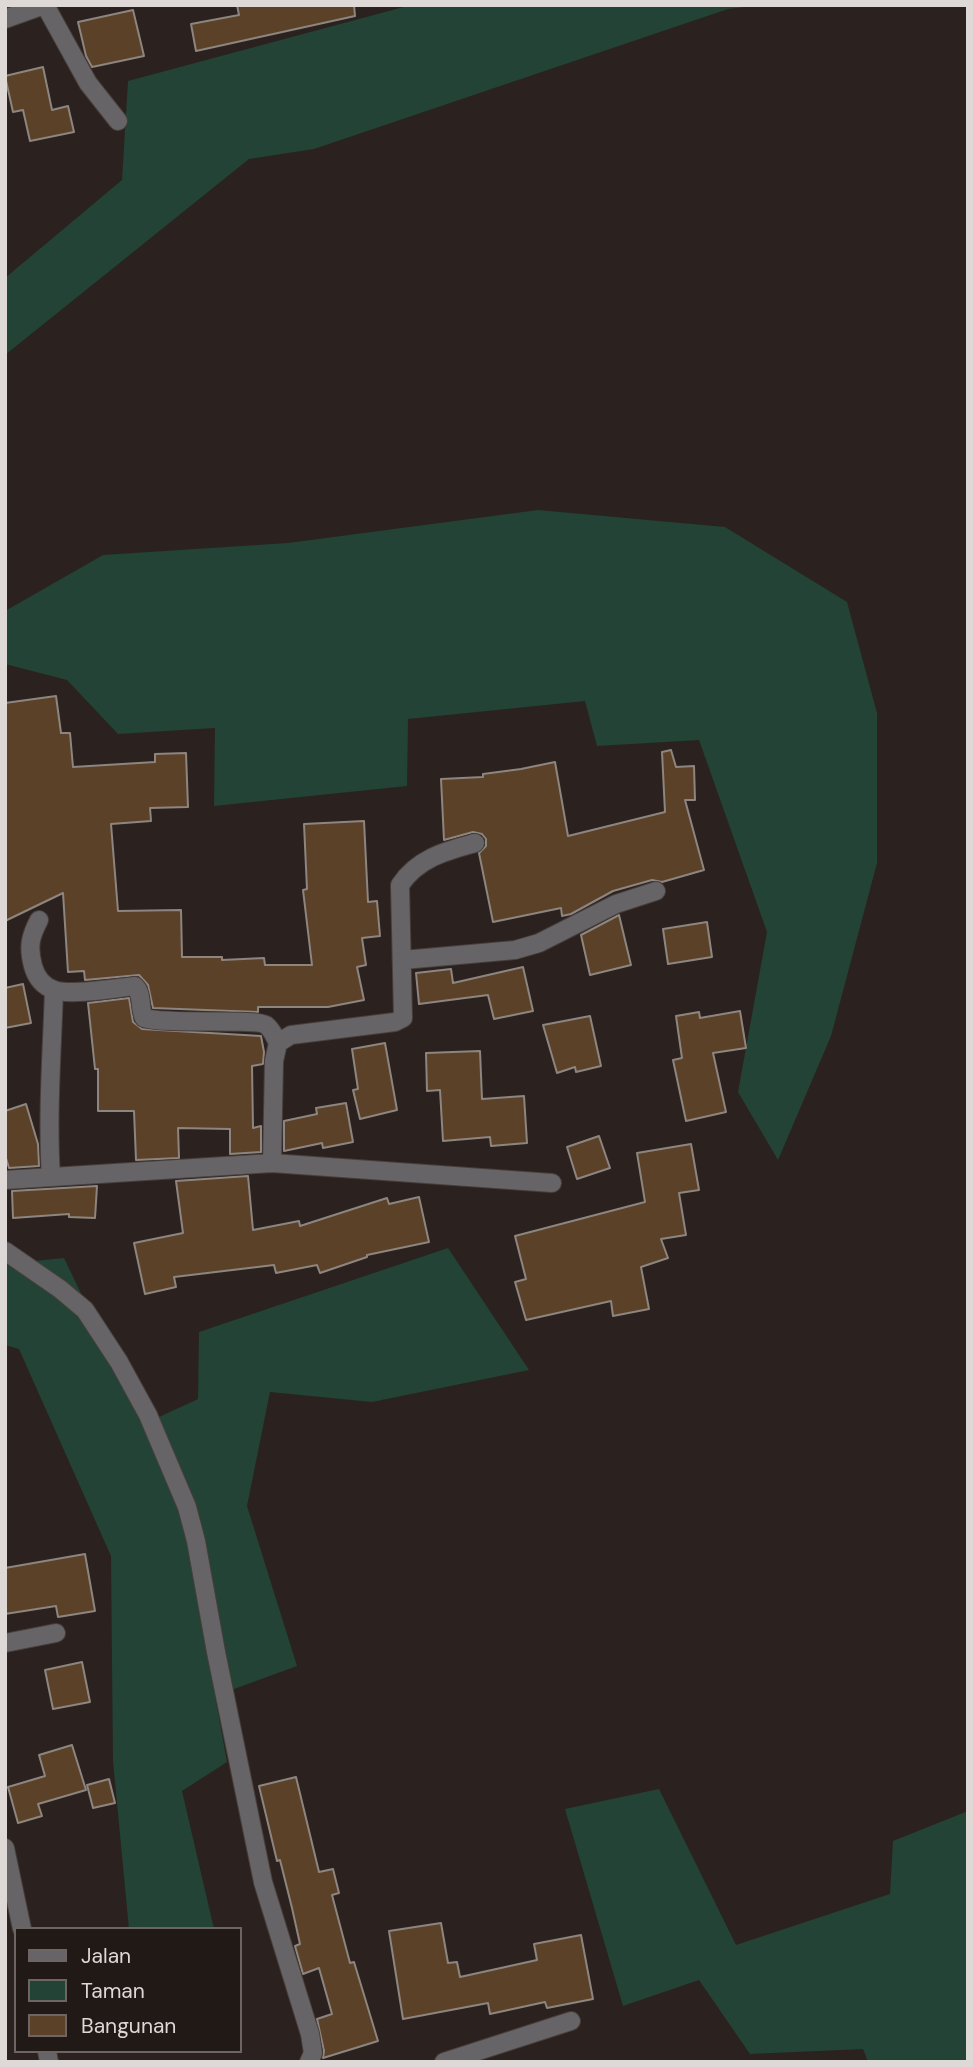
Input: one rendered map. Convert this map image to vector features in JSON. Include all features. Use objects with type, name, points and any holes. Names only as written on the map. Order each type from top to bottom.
[{"type":"street","points":[[5,19],[44,5],[88,83],[118,121]]},
{"type":"street","points":[[278,1043],[291,1035],[395,1022],[403,1018],[400,885],[417,865],[437,854],[475,843]]},
{"type":"street","points":[[402,960],[515,950],[539,943],[616,904],[656,891]]},
{"type":"street","points":[[39,920],[30,937],[30,956],[35,973],[43,984],[54,990],[69,992],[135,986],[140,993],[140,1009],[144,1018],[196,1023],[259,1022],[270,1029],[278,1043],[274,1061],[272,1163]]},
{"type":"street","points":[[51,1177],[50,1077],[54,990]]},
{"type":"street","points":[[5,1180],[272,1163],[552,1183]]},
{"type":"street","points":[[5,1251],[85,1310],[119,1362],[148,1415],[187,1507],[263,1882],[310,2034],[313,2053],[311,2061]]},
{"type":"street","points":[[5,1643],[56,1633]]},
{"type":"street","points":[[5,1848],[22,1927]]},
{"type":"street","points":[[444,2062],[571,2021]]},
{"type":"green space","points":[[411,5],[762,5],[728,9],[314,149],[249,159],[5,355],[5,278],[122,180],[128,81]]},
{"type":"green space","points":[[538,510],[725,527],[847,602],[877,713],[877,863],[831,1036],[778,1160],[738,1092],[767,932],[699,740],[597,746],[585,701],[408,719],[407,786],[214,806],[215,728],[118,734],[67,680],[5,664],[5,611],[103,555],[288,543]]},
{"type":"green space","points":[[448,1248],[529,1370],[372,1402],[270,1392],[247,1506],[297,1666],[215,1696],[227,1762],[182,1791],[214,1927],[129,1927],[113,1761],[111,1556],[19,1349],[5,1345],[5,1264],[64,1258],[144,1424],[198,1399],[199,1332]]},
{"type":"green space","points":[[659,1789],[736,1945],[890,1894],[893,1841],[968,1811],[968,2062],[868,2062],[863,2049],[750,2054],[699,1980],[623,2006],[565,1809]]},
{"type":"building","points":[[237,5],[354,5],[355,16],[196,51],[191,24],[239,15]]},
{"type":"building","points":[[133,10],[144,56],[92,67],[86,56],[78,22]]},
{"type":"building","points":[[43,67],[52,110],[68,106],[74,132],[30,141],[23,110],[13,112],[5,76]]},
{"type":"building","points":[[56,696],[61,733],[70,733],[73,767],[155,762],[155,754],[186,753],[188,807],[150,808],[151,821],[111,824],[118,911],[181,910],[182,957],[222,957],[222,960],[264,958],[265,965],[312,965],[303,890],[307,889],[304,824],[364,821],[368,902],[377,901],[380,936],[362,938],[366,965],[357,967],[364,1000],[328,1007],[258,1007],[258,1012],[153,1008],[148,985],[139,975],[85,980],[84,971],[68,972],[63,893],[5,921],[5,703]]},
{"type":"building","points":[[671,750],[676,767],[694,766],[695,800],[685,800],[704,870],[662,882],[652,880],[613,891],[571,914],[562,916],[561,908],[493,922],[479,853],[486,846],[486,839],[482,834],[473,832],[444,840],[441,779],[483,777],[483,774],[555,762],[568,836],[665,812],[662,752]]},
{"type":"building","points":[[619,915],[631,965],[590,975],[581,935]]},
{"type":"building","points":[[707,922],[712,957],[668,964],[663,929]]},
{"type":"building","points":[[523,967],[533,1011],[494,1019],[488,995],[419,1004],[416,973],[451,969],[453,983]]},
{"type":"building","points":[[23,984],[31,1023],[5,1028],[5,988]]},
{"type":"building","points":[[129,998],[133,1022],[142,1029],[261,1036],[263,1064],[252,1066],[253,1128],[261,1126],[261,1152],[230,1154],[230,1129],[178,1128],[179,1158],[136,1160],[134,1111],[98,1111],[98,1069],[95,1069],[88,1003]]},
{"type":"building","points":[[740,1011],[746,1048],[713,1053],[726,1112],[686,1121],[673,1060],[682,1058],[676,1016],[699,1012],[700,1018]]},
{"type":"building","points":[[590,1016],[601,1066],[576,1072],[575,1067],[557,1073],[543,1025]]},
{"type":"building","points":[[385,1043],[397,1110],[360,1119],[353,1090],[358,1089],[352,1049]]},
{"type":"building","points":[[480,1051],[482,1099],[524,1096],[527,1143],[491,1146],[490,1137],[443,1141],[440,1090],[427,1091],[426,1053]]},
{"type":"building","points":[[346,1103],[353,1142],[323,1148],[322,1143],[284,1151],[284,1121],[317,1114],[316,1108]]},
{"type":"building","points":[[26,1104],[38,1144],[39,1166],[9,1168],[5,1155],[5,1111]]},
{"type":"building","points":[[599,1136],[610,1168],[577,1179],[567,1147]]},
{"type":"building","points":[[691,1144],[699,1190],[679,1193],[686,1235],[661,1239],[668,1258],[641,1267],[649,1309],[613,1316],[611,1301],[526,1320],[515,1282],[526,1279],[515,1236],[645,1202],[637,1153]]},
{"type":"building","points":[[248,1176],[253,1230],[299,1221],[300,1226],[387,1198],[389,1204],[419,1197],[429,1242],[367,1255],[320,1273],[317,1265],[276,1273],[274,1265],[174,1277],[176,1287],[145,1294],[134,1243],[183,1233],[176,1181]]},
{"type":"building","points":[[97,1186],[95,1218],[69,1217],[69,1214],[13,1218],[12,1191]]},
{"type":"building","points":[[85,1554],[95,1611],[58,1617],[56,1606],[5,1614],[5,1568]]},
{"type":"building","points":[[82,1662],[90,1702],[53,1709],[45,1670]]},
{"type":"building","points":[[72,1745],[86,1790],[38,1804],[42,1816],[18,1823],[8,1787],[45,1776],[39,1755]]},
{"type":"building","points":[[296,1777],[319,1872],[333,1869],[339,1893],[332,1895],[350,1963],[354,1962],[378,2041],[323,2058],[317,2019],[332,2014],[319,1968],[303,1974],[295,1946],[300,1944],[292,1908],[280,1860],[277,1861],[259,1786]]},
{"type":"building","points":[[109,1779],[115,1803],[93,1808],[87,1785]]},
{"type":"building","points":[[441,1923],[448,1963],[457,1962],[460,1977],[537,1960],[534,1944],[581,1935],[593,1999],[547,2008],[545,2002],[490,2014],[488,2003],[403,2019],[389,1931]]}]
